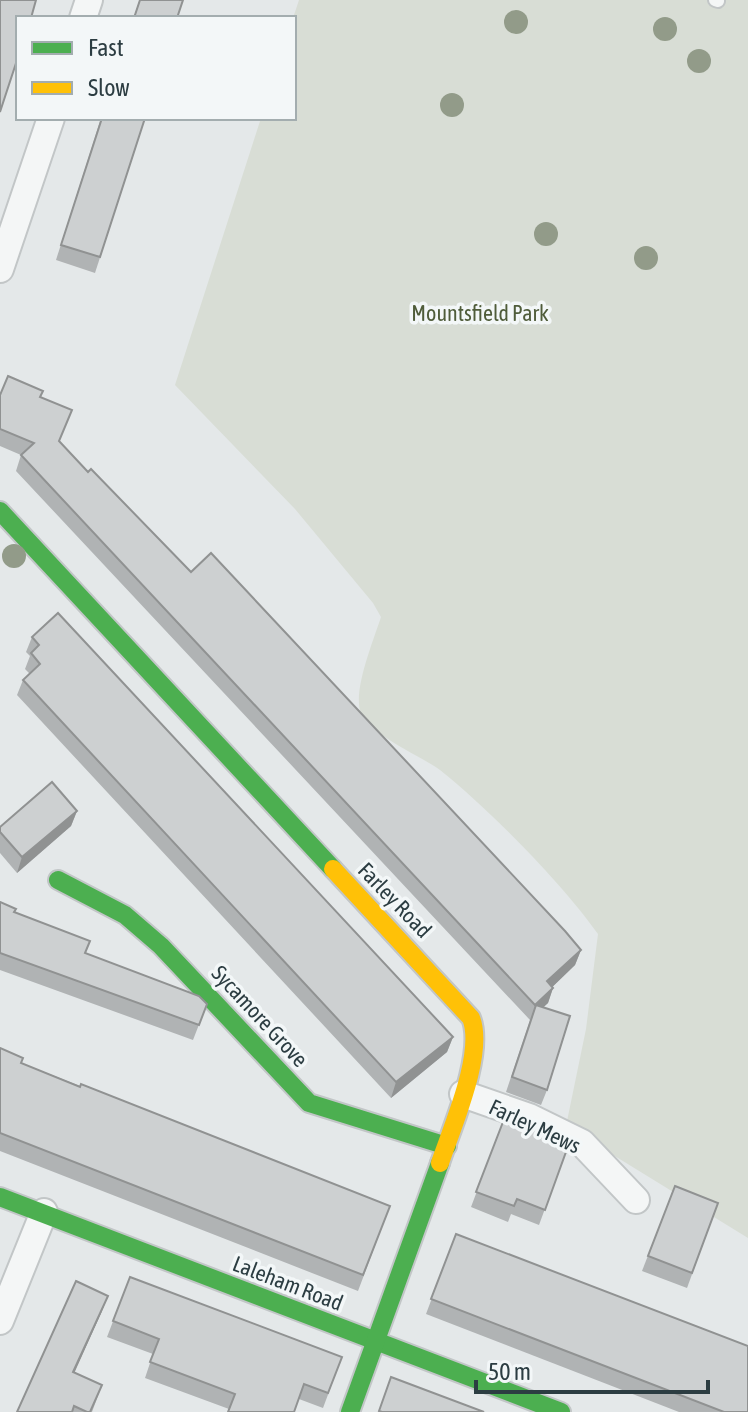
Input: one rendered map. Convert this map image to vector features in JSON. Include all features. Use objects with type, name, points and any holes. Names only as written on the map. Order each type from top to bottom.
[{"type":"street","points":[[0,269],[50,120]]},
{"type":"street","name":"Farley Road","points":[[0,511],[471,1018],[477,1033],[447,1146],[350,1412]]},
{"type":"street","name":"Sycamore Grove","points":[[58,880],[125,915],[161,946],[309,1103],[447,1146]]},
{"type":"street","name":"Farley Mews","points":[[463,1094],[529,1117],[582,1143],[636,1200]]},
{"type":"street","name":"Laleham Road","points":[[0,1197],[561,1412]]},
{"type":"street","points":[[0,1321],[44,1212]]},
{"type":"green space","name":"Mountsfield Park","points":[[299,0],[748,0],[748,1238],[566,1126],[586,1029],[598,934],[545,870],[481,805],[440,770],[385,737],[367,721],[361,713],[359,692],[381,617],[373,603],[295,509],[175,385],[260,120],[296,120],[294,16]]},
{"type":"building","points":[[0,0],[36,0],[32,16],[16,16],[16,63],[0,112]]},
{"type":"building","points":[[140,0],[183,0],[178,16],[135,16]]},
{"type":"building","points":[[101,120],[144,120],[100,257],[61,245]]},
{"type":"building","points":[[8,376],[43,391],[40,397],[72,410],[59,441],[88,472],[91,469],[191,572],[211,553],[581,950],[547,981],[553,988],[535,1005],[21,455],[34,443],[0,429],[0,395]]},
{"type":"building","points":[[58,613],[453,1037],[396,1082],[23,680],[40,664],[31,653],[39,645],[32,637]]},
{"type":"building","points":[[52,782],[77,811],[22,857],[0,832],[0,827]]},
{"type":"building","points":[[0,902],[16,909],[14,912],[90,941],[85,953],[199,996],[207,1004],[199,1025],[0,953]]},
{"type":"building","points":[[536,1005],[570,1016],[547,1090],[512,1077]]},
{"type":"building","points":[[0,1048],[23,1058],[21,1063],[80,1087],[81,1084],[390,1206],[363,1275],[0,1133]]},
{"type":"building","points":[[508,1109],[571,1138],[545,1210],[517,1199],[514,1206],[476,1192]]},
{"type":"building","points":[[675,1186],[718,1203],[692,1273],[648,1256]]},
{"type":"building","points":[[456,1234],[748,1346],[748,1412],[724,1412],[431,1299]]},
{"type":"building","points":[[130,1277],[342,1357],[328,1393],[304,1384],[294,1412],[228,1412],[235,1394],[150,1362],[159,1339],[113,1321]]},
{"type":"building","points":[[76,1281],[108,1296],[73,1372],[102,1385],[90,1412],[74,1406],[72,1412],[17,1412]]},
{"type":"building","points":[[391,1377],[484,1412],[379,1411]]},
{"type":"traffic: fast","points":[[0,511],[333,869]]},
{"type":"traffic: fast","points":[[58,880],[125,915],[161,946],[309,1103],[447,1146]]},
{"type":"traffic: fast","points":[[350,1412],[440,1163]]},
{"type":"traffic: fast","points":[[0,1197],[561,1412]]},
{"type":"traffic: slow","points":[[333,869],[471,1018],[474,1033],[471,1070],[440,1163]]}]
